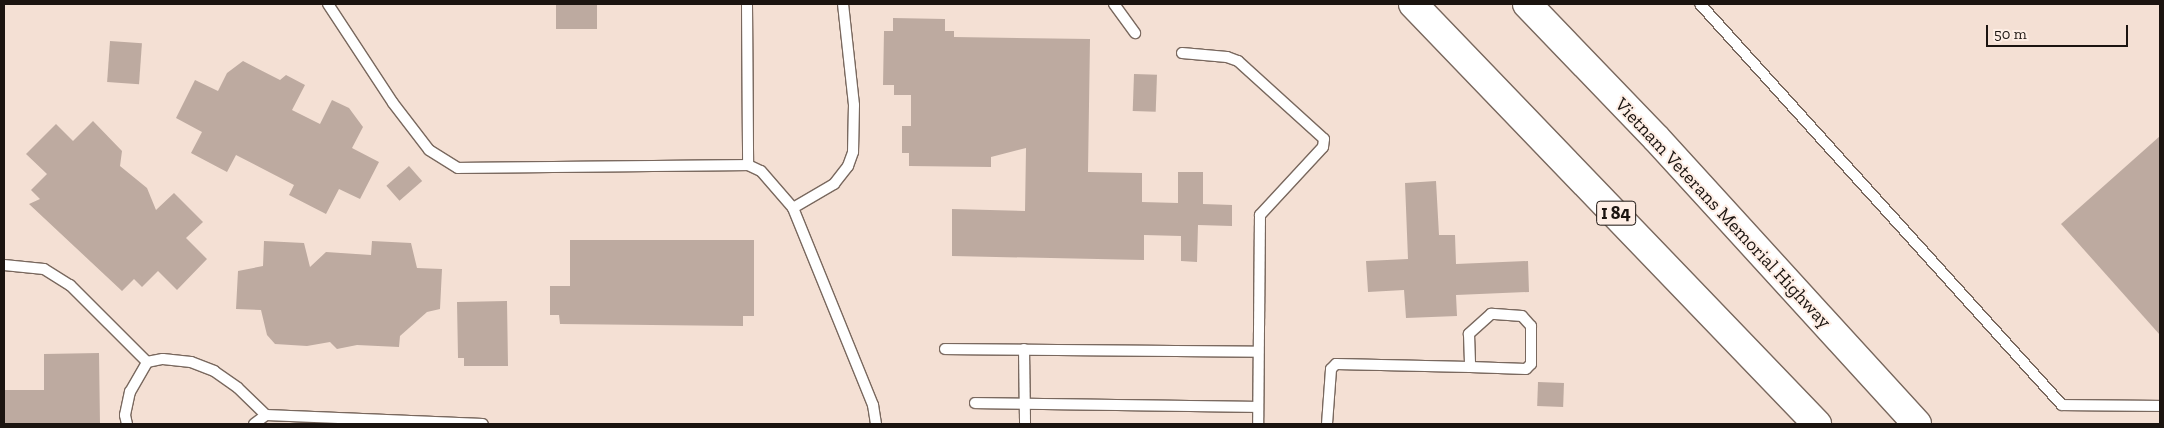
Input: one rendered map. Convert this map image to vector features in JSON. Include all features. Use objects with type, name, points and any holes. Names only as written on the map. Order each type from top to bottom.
[{"type":"highway","name":"I 84","points":[[1413,4],[1817,424]]},
{"type":"highway","name":"Vietnam Veterans Memorial Highway","points":[[1527,4],[1656,138],[1917,424]]},
{"type":"lane","points":[[328,4],[393,103],[429,150],[458,168],[748,165],[761,171],[793,208],[873,405],[876,424]]},
{"type":"lane","points":[[747,4],[748,165]]},
{"type":"lane","points":[[793,208],[834,184],[848,166],[853,152],[854,105],[843,4]]},
{"type":"lane","points":[[1114,4],[1135,33]]},
{"type":"lane","points":[[1700,4],[2062,404],[2160,406]]},
{"type":"lane","points":[[1182,53],[1219,56],[1238,61],[1324,139],[1323,147],[1260,215],[1258,424]]},
{"type":"lane","points":[[4,264],[44,269],[70,285],[148,362]]},
{"type":"lane","points":[[1327,424],[1331,368],[1336,364],[1526,369],[1531,364],[1531,326],[1522,316],[1491,314],[1468,334],[1470,367]]},
{"type":"lane","points":[[945,349],[1258,352]]},
{"type":"lane","points":[[1024,349],[1025,424]]},
{"type":"lane","points":[[127,424],[125,415],[130,392],[148,362],[163,359],[191,362],[214,371],[238,388],[266,415]]},
{"type":"lane","points":[[975,402],[1258,407]]},
{"type":"lane","points":[[254,424],[266,415],[482,424]]},
{"type":"building","points":[[556,4],[597,4],[597,29],[556,29]]},
{"type":"building","points":[[893,18],[945,19],[945,31],[954,31],[954,37],[1090,39],[1088,172],[1142,173],[1142,202],[1178,203],[1178,172],[1203,172],[1203,204],[1232,205],[1232,226],[1198,225],[1197,262],[1181,261],[1181,236],[1144,235],[1144,260],[952,256],[952,209],[1025,211],[1026,148],[991,157],[991,167],[909,166],[909,153],[902,153],[902,126],[911,126],[911,95],[894,95],[894,85],[883,85],[884,31],[893,31]]},
{"type":"building","points":[[110,41],[142,43],[139,84],[107,82]]},
{"type":"building","points":[[243,61],[280,80],[286,75],[305,85],[292,110],[320,124],[332,100],[349,108],[363,127],[352,148],[379,162],[360,199],[339,189],[326,214],[289,195],[294,185],[236,155],[227,172],[191,153],[202,132],[176,118],[195,80],[218,91],[227,73]]},
{"type":"building","points":[[1134,74],[1157,75],[1156,112],[1133,111]]},
{"type":"building","points":[[93,121],[122,151],[120,166],[147,188],[156,210],[174,193],[203,222],[186,238],[207,259],[177,290],[158,271],[142,287],[134,279],[122,291],[29,204],[40,199],[31,190],[47,174],[26,154],[56,124],[73,141]]},
{"type":"building","points":[[2160,136],[2160,335],[2061,224]]},
{"type":"building","points":[[409,166],[422,181],[399,201],[386,186]]},
{"type":"building","points":[[1436,181],[1439,235],[1455,235],[1456,264],[1528,261],[1529,292],[1456,295],[1457,316],[1406,318],[1404,290],[1368,292],[1366,261],[1408,259],[1405,183]]},
{"type":"building","points":[[570,240],[754,240],[754,316],[743,316],[743,326],[560,324],[559,315],[550,315],[550,286],[570,286]]},
{"type":"building","points":[[264,241],[304,243],[310,267],[326,252],[371,255],[372,241],[411,243],[417,268],[442,269],[440,309],[427,312],[400,336],[399,347],[357,345],[337,349],[330,342],[307,346],[275,344],[267,335],[261,310],[236,309],[238,271],[263,266]]},
{"type":"building","points":[[507,301],[508,366],[464,366],[464,358],[458,358],[457,302]]},
{"type":"building","points":[[99,353],[100,424],[4,424],[4,390],[44,390],[44,354]]},
{"type":"building","points":[[1538,382],[1564,383],[1563,407],[1537,406]]}]
